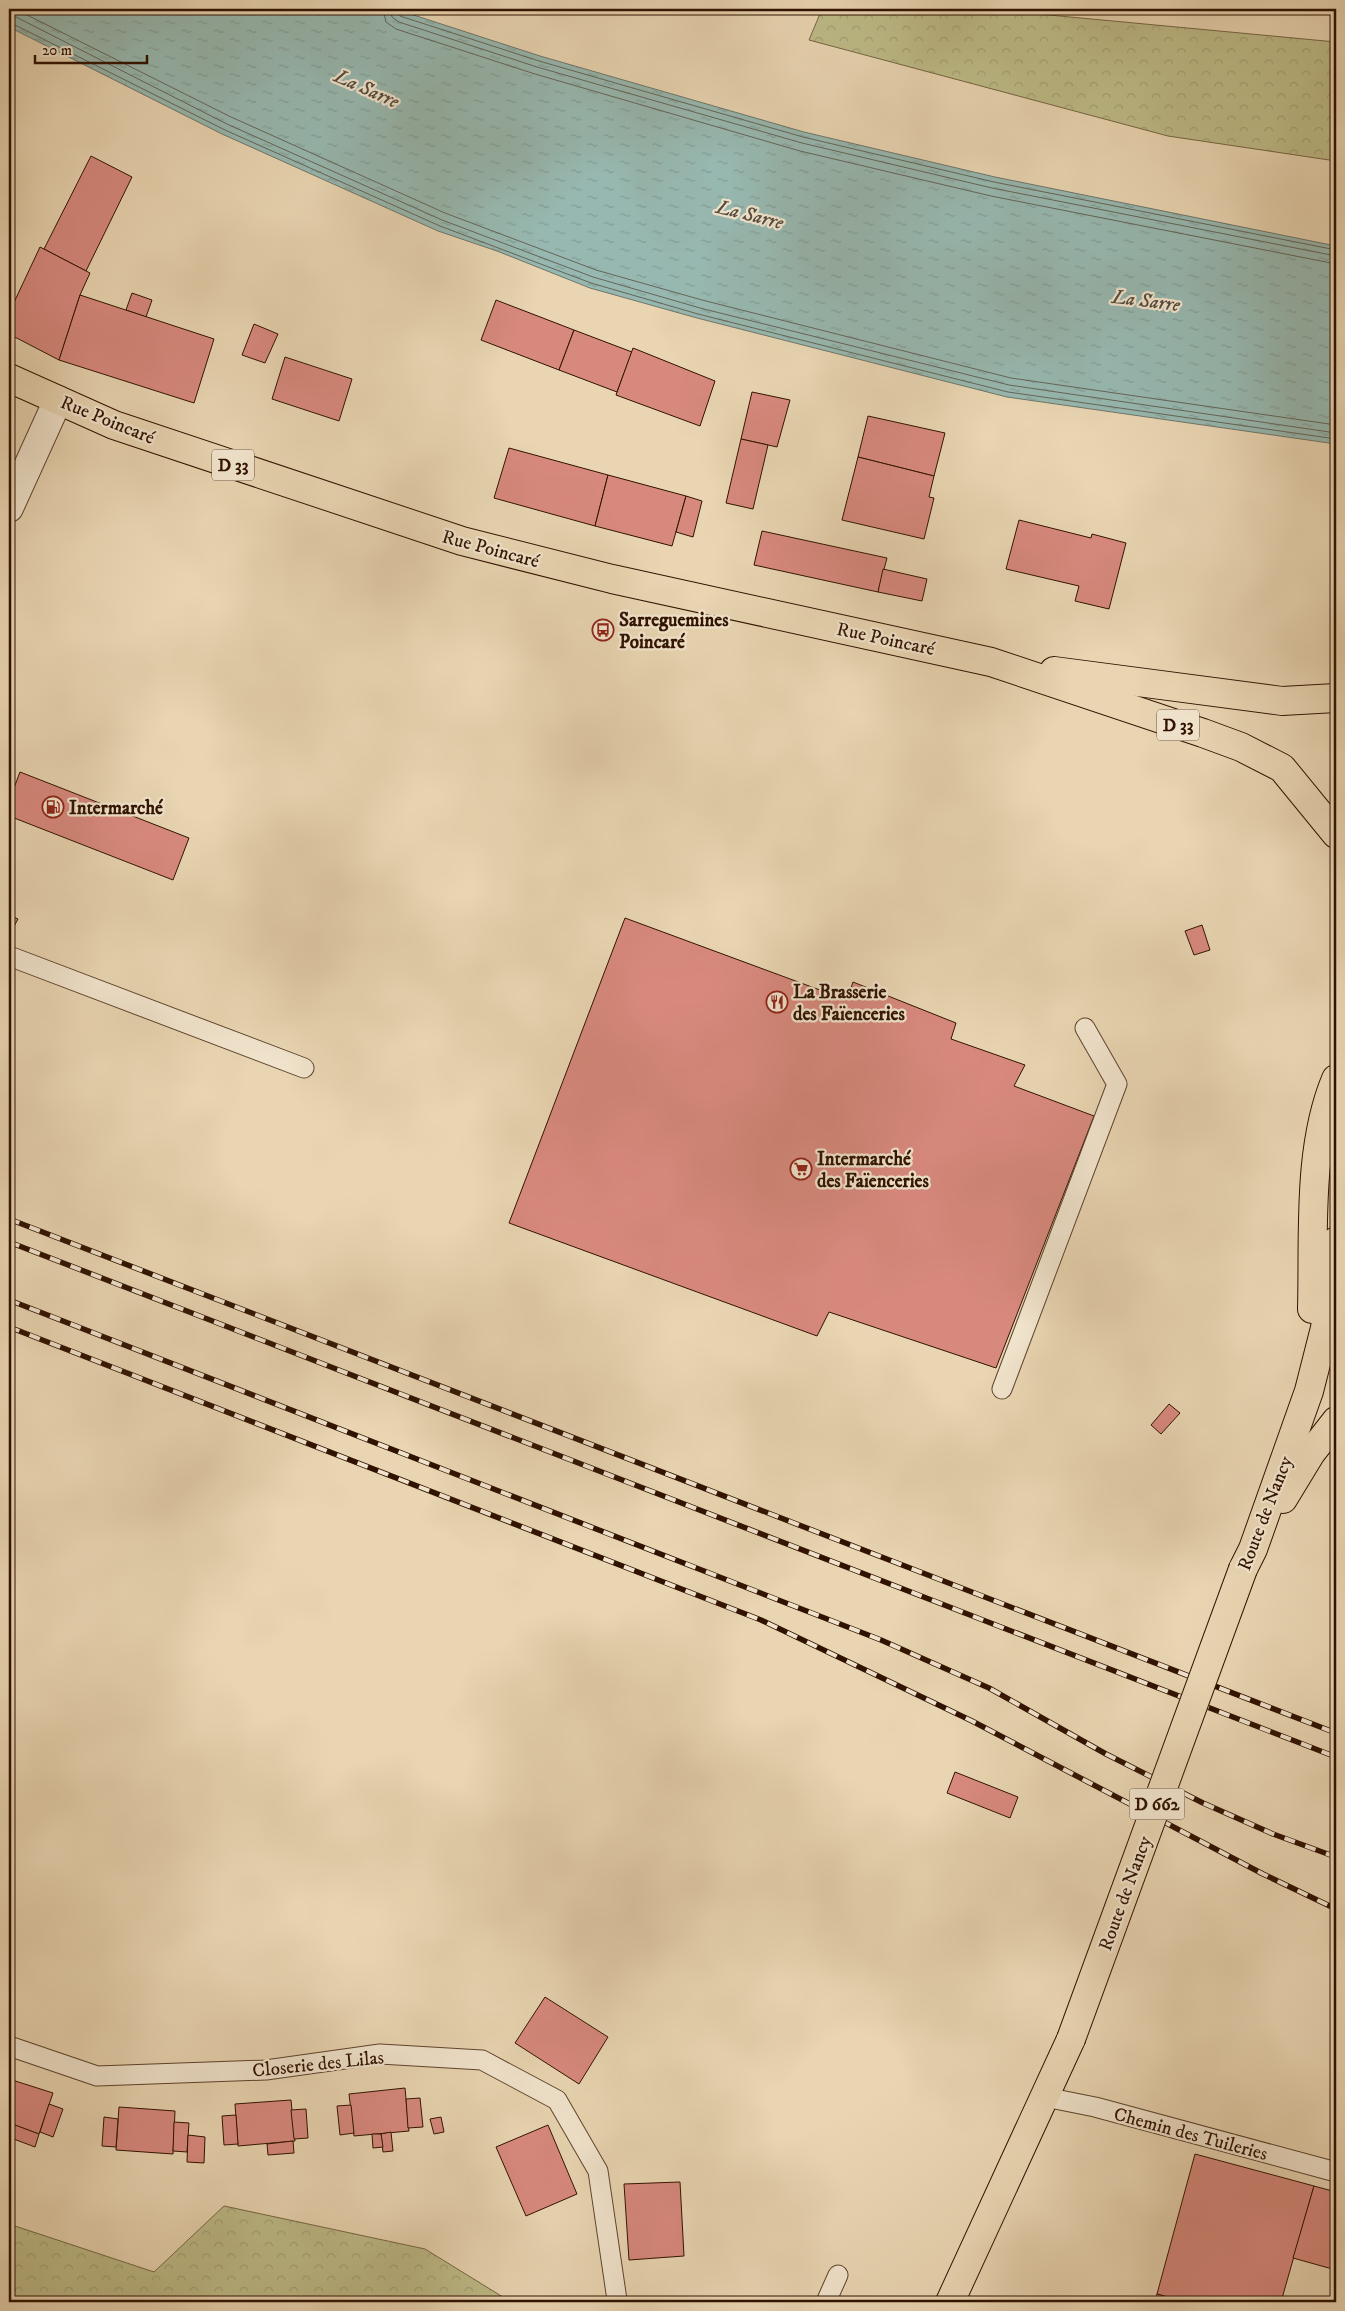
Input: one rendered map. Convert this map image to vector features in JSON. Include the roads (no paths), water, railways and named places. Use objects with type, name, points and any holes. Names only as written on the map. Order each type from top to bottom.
[{"type":"main road","name":"Rue Poincaré","points":[[9,378],[114,425],[462,541],[612,579],[991,662],[1282,701],[1336,698]]},
{"type":"main road","name":"Rue Poincaré","points":[[991,662],[1241,747],[1282,768],[1336,834]]},
{"type":"main road","name":"Route de Nancy","points":[[1309,1391],[1316,1168],[1327,1100],[1336,1079]]},
{"type":"main road","name":"Route de Nancy","points":[[950,2302],[1071,2039],[1248,1559],[1309,1391],[1325,1328],[1336,1241]]},
{"type":"main road","name":"D 662","points":[[1248,1559],[1311,1454],[1336,1422]]},
{"type":"street","points":[[9,508],[58,400]]},
{"type":"lane","points":[[9,956],[304,1068]]},
{"type":"lane","points":[[1002,1389],[1117,1084],[1085,1028]]},
{"type":"lane","name":"Closerie des Lilas","points":[[9,2046],[97,2076],[266,2070],[380,2054],[482,2060],[557,2100],[598,2171],[617,2300],[619,2302]]},
{"type":"lane","name":"Chemin des Tuileries","points":[[1044,2097],[1095,2107],[1336,2172]]},
{"type":"lane","points":[[826,2302],[838,2275]]},
{"type":"water","name":"La Sarre","points":[[9,9],[395,9],[540,56],[804,132],[995,177],[1336,246],[1336,444],[1007,397],[697,318],[590,288],[497,251],[438,231],[222,134],[13,29],[9,26]]},
{"type":"railway","points":[[9,1219],[1336,1733]]},
{"type":"railway","points":[[9,1242],[1336,1757]]},
{"type":"railway","points":[[9,1300],[881,1640],[989,1688],[1106,1754],[1203,1803],[1273,1834],[1336,1857]]},
{"type":"railway","points":[[9,1327],[761,1620],[972,1721],[1263,1874],[1336,1909]]},
{"type":"place","name":"Sarreguemines Poincaré","points":[[603,630]]},
{"type":"place","name":"Intermarché","points":[[53,807]]},
{"type":"place","name":"La Brasserie des Faïenceries","points":[[777,1002]]},
{"type":"place","name":"Intermarché des Faïenceries","points":[[801,1169]]}]
